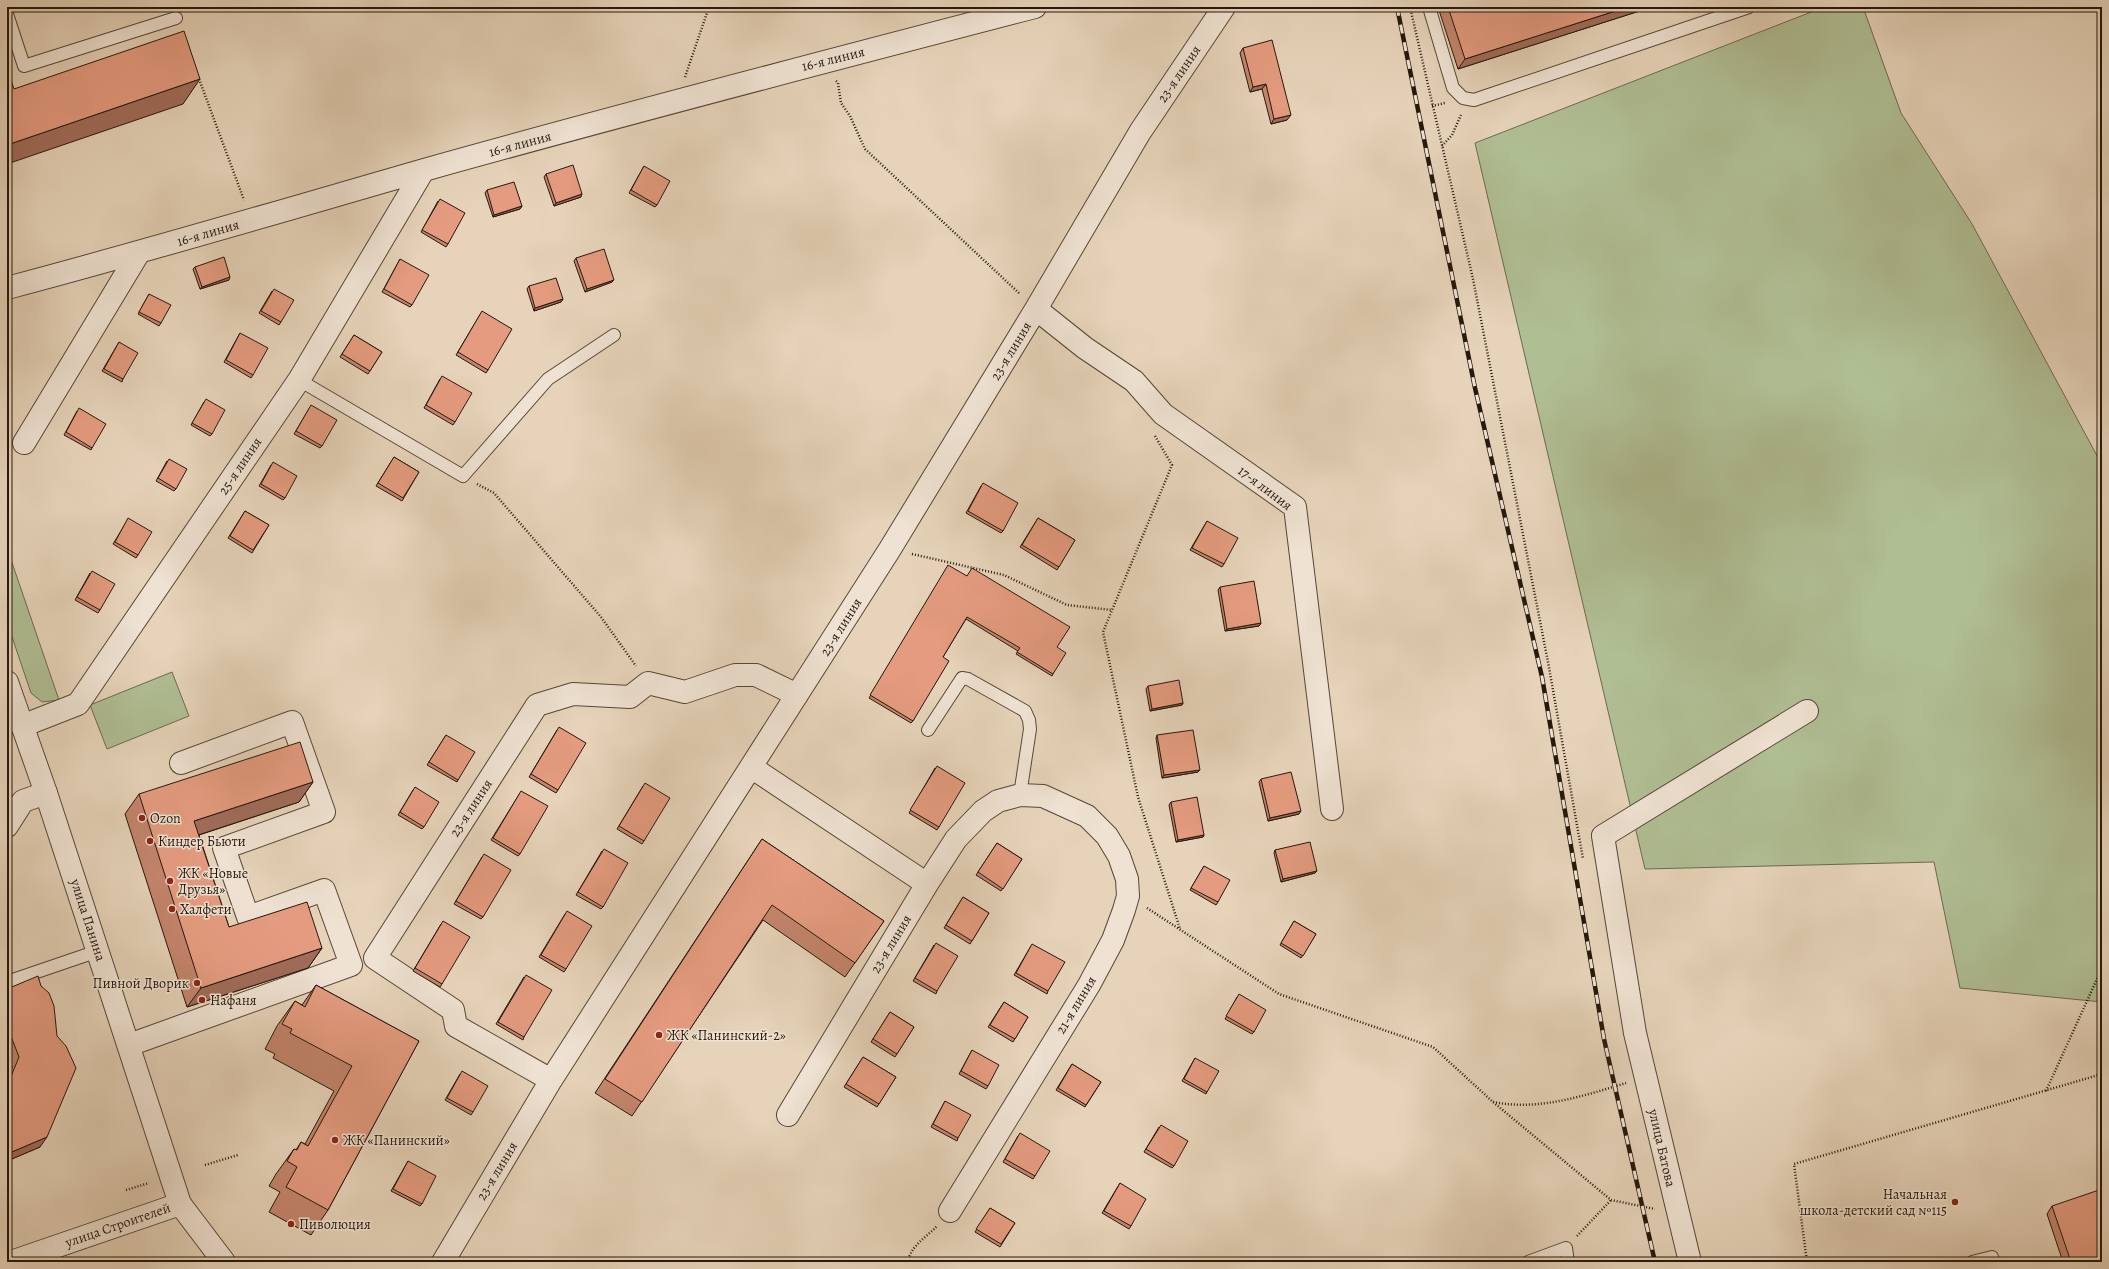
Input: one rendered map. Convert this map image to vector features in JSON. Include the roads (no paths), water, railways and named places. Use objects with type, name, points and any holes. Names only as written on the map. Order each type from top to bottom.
[{"type":"street","name":"16-я линия","points":[[7,288],[138,254],[423,171],[677,100],[1035,7]]},
{"type":"street","name":"23-я линия","points":[[443,1262],[551,1080],[890,549],[1036,309],[1140,132],[1224,7]]},
{"type":"street","name":"25-я линия","points":[[22,726],[78,704],[299,380],[423,171]]},
{"type":"street","points":[[24,443],[138,254]]},
{"type":"street","name":"17-я линия","points":[[1036,309],[1085,348],[1134,381],[1162,414],[1295,507],[1332,810]]},
{"type":"street","name":"23-я линия","points":[[551,1080],[456,1026],[453,1010],[375,958],[537,705],[573,694],[630,697],[648,683],[685,692],[735,675],[756,674],[797,695]]},
{"type":"street","name":"улица Панина","points":[[7,684],[46,794],[98,950],[180,1204],[224,1262]]},
{"type":"street","name":"улица Батова","points":[[1690,1262],[1635,1033],[1603,836],[1782,728],[1807,711]]},
{"type":"street","points":[[129,1045],[351,965],[324,890],[248,917],[224,848],[324,812],[292,722],[181,763]]},
{"type":"street","points":[[751,767],[927,884]]},
{"type":"street","points":[[7,826],[23,801],[46,794]]},
{"type":"street","name":"23-я линия","points":[[788,1115],[927,884],[956,839],[983,811],[998,801],[1020,795],[1043,796],[1063,804]]},
{"type":"street","name":"21-я линия","points":[[950,1211],[1089,985],[1113,940],[1128,896],[1127,879],[1119,856],[1108,836],[1087,816],[1063,804]]},
{"type":"street","name":"улица Строителей","points":[[11,1262],[180,1204]]},
{"type":"lane","points":[[1429,7],[1453,88],[1463,98],[1474,100],[1749,7]]},
{"type":"lane","points":[[7,14],[24,66],[176,18]]},
{"type":"lane","points":[[299,380],[463,476],[548,379],[614,336]]},
{"type":"lane","points":[[928,730],[962,678],[968,679],[1025,711],[1029,720],[1030,728],[1020,795]]},
{"type":"lane","points":[[7,982],[98,950]]},
{"type":"lane","points":[[1528,1262],[1566,1248],[1568,1262]]},
{"type":"lane","points":[[1972,1262],[1992,1257],[1993,1262]]},
{"type":"railway","points":[[1397,7],[1475,388],[1542,677],[1604,1039],[1655,1262]]},
{"type":"place","name":"Ozon","points":[[142,818]]},
{"type":"place","name":"Киндер Бьюти","points":[[150,841]]},
{"type":"place","name":"ЖК «Новые Друзья»","points":[[170,881]]},
{"type":"place","name":"Халфети","points":[[172,909]]},
{"type":"place","name":"Пивной Дворик","points":[[197,983]]},
{"type":"place","name":"Нафаня","points":[[202,1000]]},
{"type":"place","name":"ЖК «Панинский-2»","points":[[659,1035]]},
{"type":"place","name":"ЖК «Панинский»","points":[[335,1140]]},
{"type":"place","name":"Начальная школа-детский сад №115","points":[[1955,1202]]},
{"type":"place","name":"Пиволюция","points":[[291,1224]]}]
